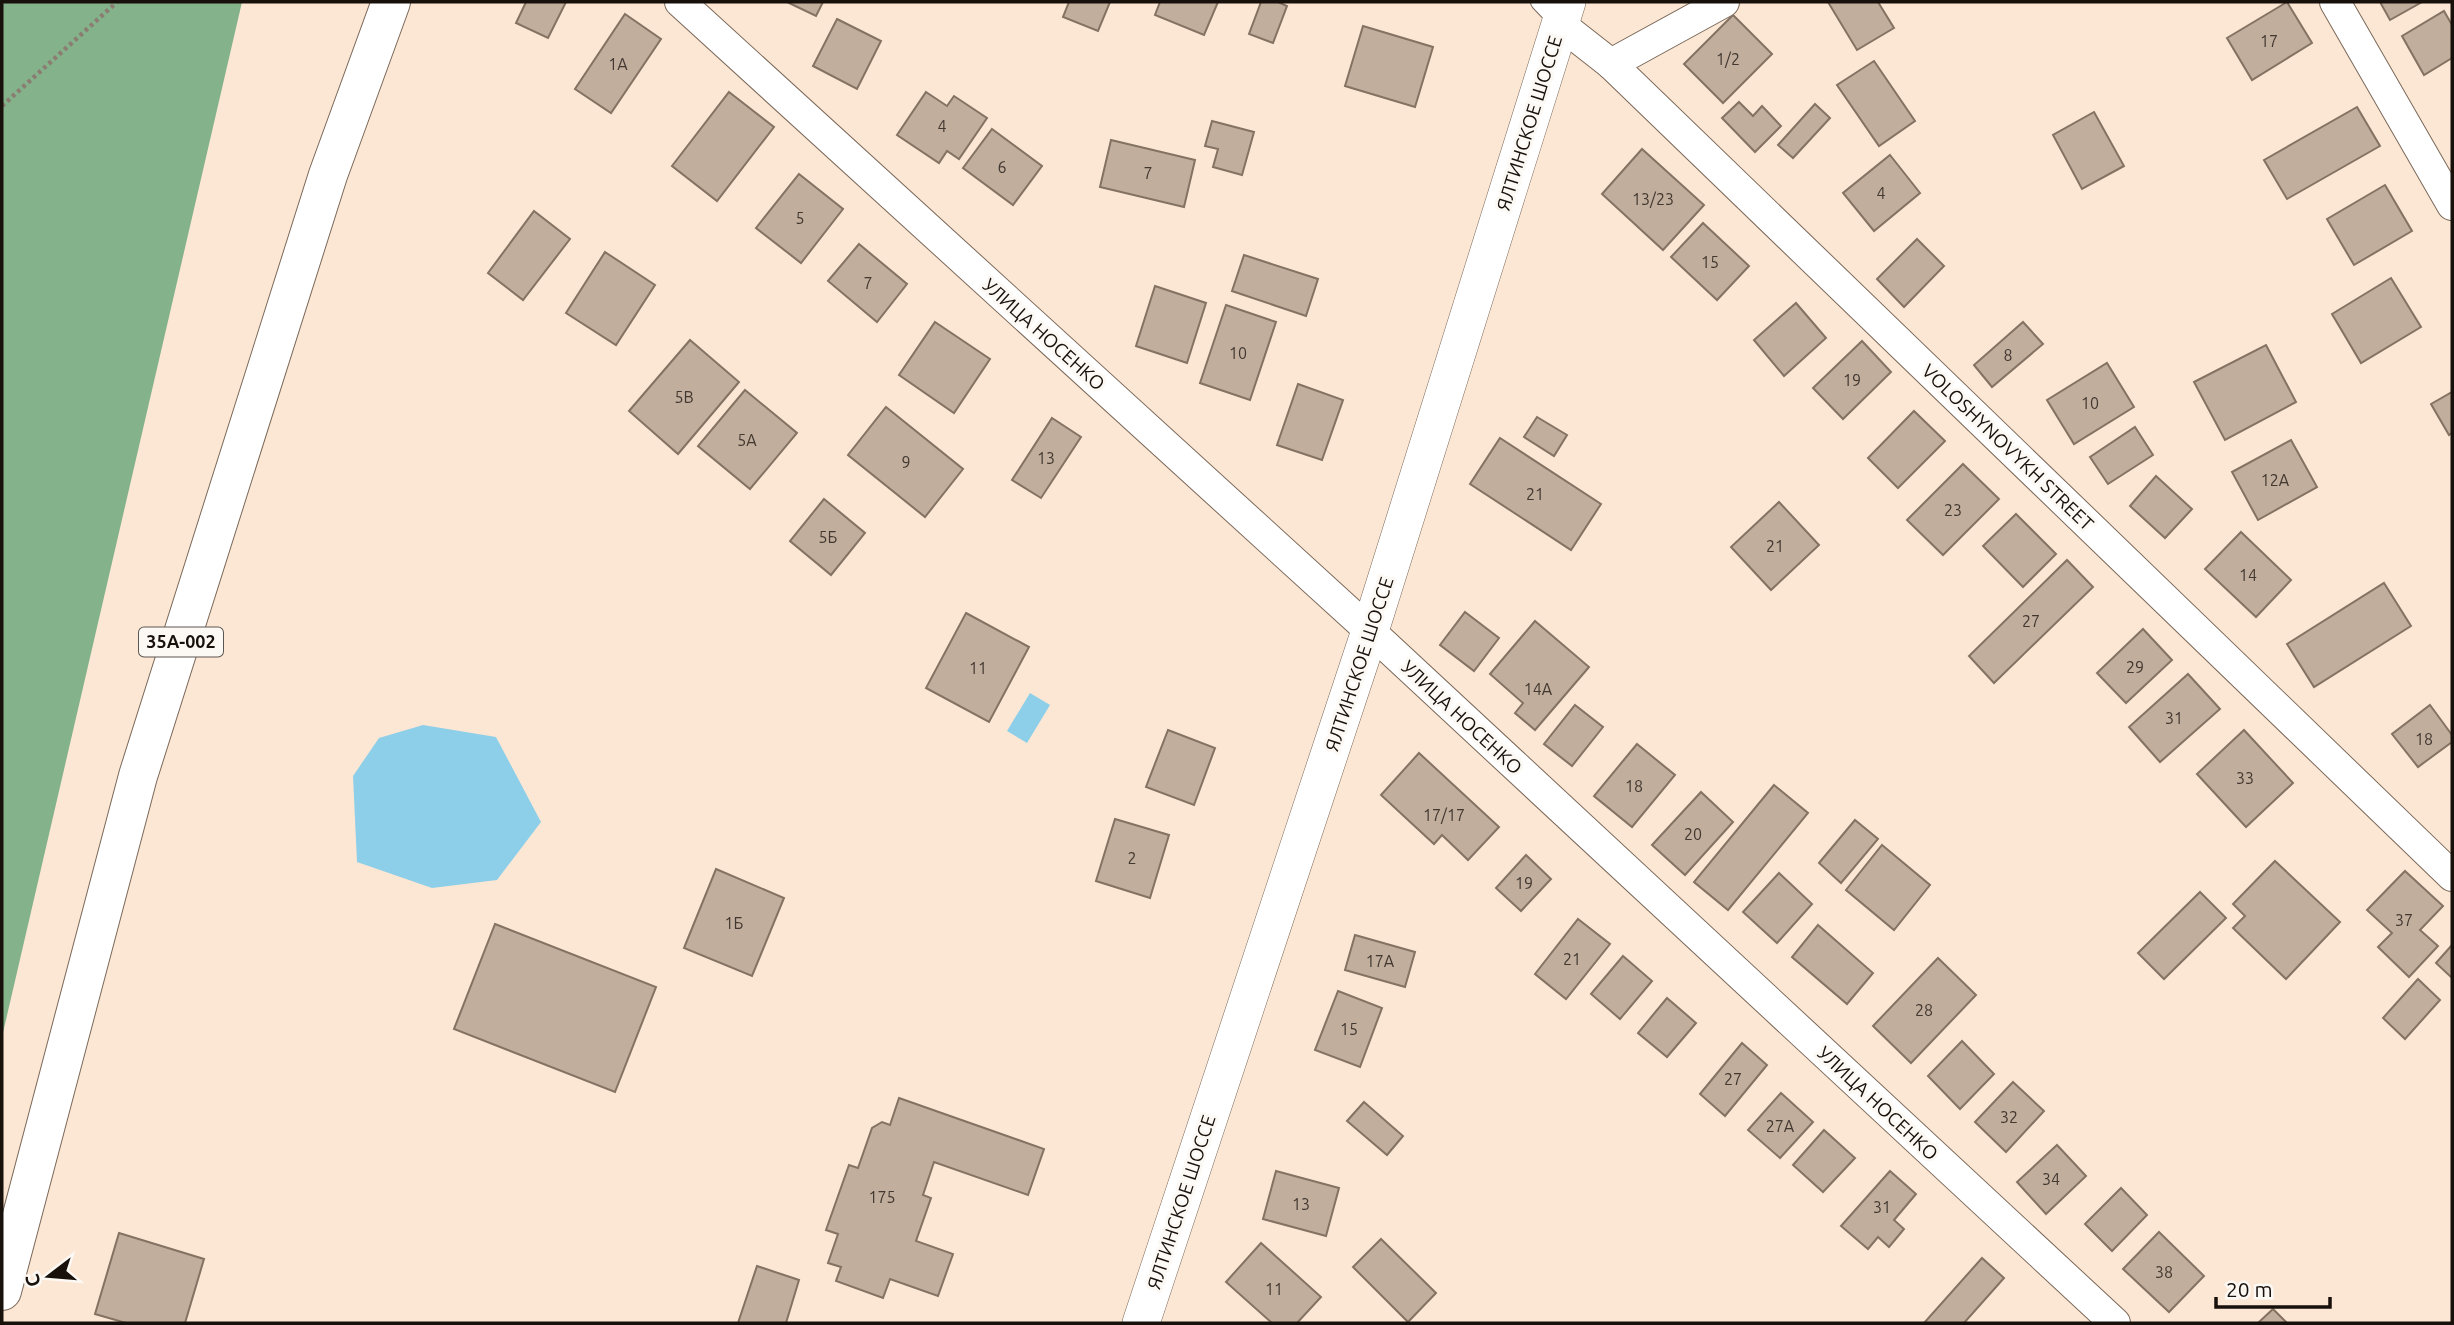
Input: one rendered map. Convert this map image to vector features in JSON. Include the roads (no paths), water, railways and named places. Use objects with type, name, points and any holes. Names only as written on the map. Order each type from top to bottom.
[{"type":"main road","name":"35А-002","points":[[2,1291],[138,776],[328,175],[391,2]]},
{"type":"street","name":"УЛИЦА НОСЕНКО","points":[[680,2],[1370,631],[2115,1323]]},
{"type":"street","points":[[1611,64],[1724,2]]},
{"type":"street","points":[[2335,2],[2452,205]]},
{"type":"street","name":"ЯЛТИНСКОЕ ШОССЕ","points":[[1143,1322],[1370,631],[1555,9]]},
{"type":"street","name":"VOLOSHYNOVYKH STREET","points":[[1555,9],[2452,876]]},
{"type":"water","points":[[1030,693],[1050,705],[1027,743],[1007,731]]},
{"type":"water","points":[[423,725],[496,737],[541,822],[497,880],[432,888],[357,862],[353,776],[379,738]]}]
